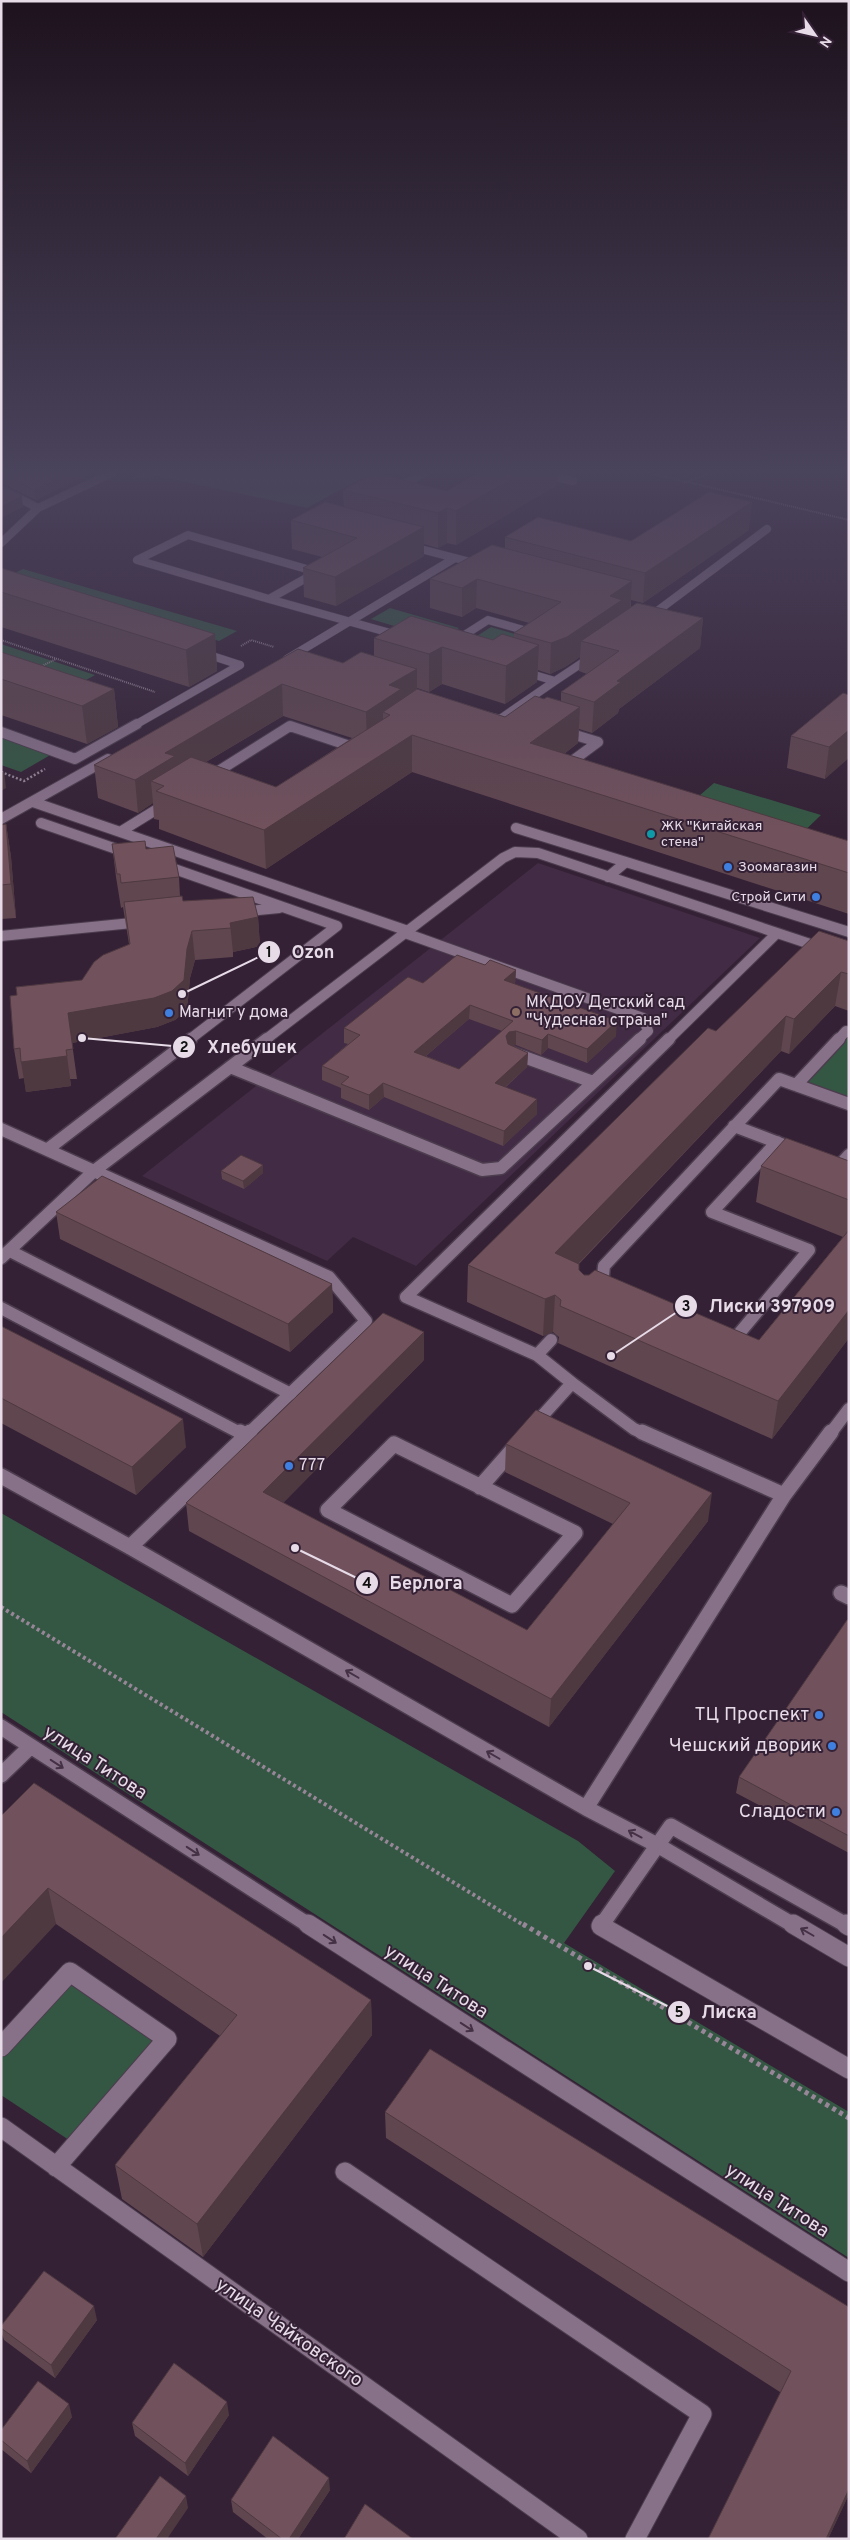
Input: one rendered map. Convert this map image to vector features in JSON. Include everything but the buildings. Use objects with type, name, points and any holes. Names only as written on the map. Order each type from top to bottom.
[{"type":"street","points":[[240,591],[409,638]]},
{"type":"street","points":[[268,599],[283,591]]},
{"type":"street","points":[[275,666],[297,656],[348,622],[401,591]]},
{"type":"street","points":[[648,613],[656,612],[685,591]]},
{"type":"street","points":[[444,648],[488,620],[537,634],[530,639]]},
{"type":"street","points":[[1,732],[75,759],[240,665],[191,649]]},
{"type":"street","points":[[475,712],[500,719],[511,716],[555,681],[602,649]]},
{"type":"street","points":[[511,668],[555,681]]},
{"type":"street","points":[[198,784],[290,726],[366,751],[357,757]]},
{"type":"street","points":[[550,728],[598,742],[556,773],[566,776]]},
{"type":"street","points":[[1,819],[120,753]]},
{"type":"street","points":[[120,832],[174,798]]},
{"type":"street","points":[[33,802],[406,932],[643,1018],[648,1031],[501,1168],[482,1170],[230,1067]]},
{"type":"street","points":[[41,823],[134,855]]},
{"type":"street","points":[[516,828],[849,932]]},
{"type":"street","points":[[291,1394],[6,1254],[94,1171],[503,858],[515,852],[538,853],[849,957]]},
{"type":"street","points":[[48,1149],[337,926],[153,862]]},
{"type":"street","points":[[608,877],[626,862]]},
{"type":"street","points":[[226,913],[284,908]]},
{"type":"street","points":[[1,936],[157,920]]},
{"type":"street","points":[[777,933],[406,1297],[537,1355],[634,1428],[784,1495]]},
{"type":"street","points":[[796,1085],[846,1031],[849,1032]]},
{"type":"street","points":[[513,1052],[593,1082]]},
{"type":"street","points":[[590,1298],[606,1288],[604,1266],[779,1079],[849,1104]]},
{"type":"street","points":[[734,1126],[794,1149]]},
{"type":"street","points":[[1,1128],[329,1277],[366,1321],[130,1546]]},
{"type":"street","points":[[715,1334],[732,1342],[809,1250],[712,1212],[777,1142]]},
{"type":"street","points":[[839,1166],[849,1155]]},
{"type":"street","points":[[1,1308],[247,1436]]},
{"type":"street","points":[[537,1355],[551,1340]]},
{"type":"street","points":[[480,1486],[572,1383]]},
{"type":"street","points":[[586,1808],[784,1495],[849,1409]]},
{"type":"street","points":[[394,1444],[480,1486],[575,1533],[512,1605],[328,1510],[394,1444]]},
{"type":"street","points":[[1,1476],[130,1546],[586,1808],[659,1846],[849,1956]]},
{"type":"street","name":"улица Титова","points":[[1,1727],[849,2272]]},
{"type":"street","points":[[1,1775],[30,1747]]},
{"type":"street","points":[[849,1926],[671,1826],[659,1846],[601,1926],[849,2069]]},
{"type":"street","points":[[1,2047],[70,1972],[166,2039],[56,2168]]},
{"type":"street","name":"улица Чайковского","points":[[1,2127],[578,2539]]},
{"type":"street","points":[[345,2172],[702,2414],[635,2539]]},
{"type":"path","points":[[2,640],[156,691],[148,696]]},
{"type":"path","points":[[220,658],[251,640],[297,656]]},
{"type":"path","points":[[33,671],[57,658]]},
{"type":"path","points":[[1,772],[24,781],[68,756]]},
{"type":"path","points":[[1,1607],[325,1802],[558,1946],[849,2118]]},
{"type":"shaded area","name":"МКДОУ Детский сад \"Чудесная страна\"","points":[[538,863],[760,938],[416,1266],[353,1237],[327,1261],[142,1176]]},
{"type":"green space","points":[[51,591],[97,591],[237,631],[219,641]]},
{"type":"green space","points":[[390,608],[459,628],[440,640],[371,619]]},
{"type":"green space","points":[[491,627],[522,636],[494,654],[463,645]]},
{"type":"green space","points":[[1,644],[95,675],[65,692],[1,670]]},
{"type":"green space","points":[[1,737],[52,754],[21,772],[1,765]]},
{"type":"green space","points":[[714,783],[821,815],[792,843],[684,809]]},
{"type":"green space","points":[[849,1035],[849,1101],[804,1085]]},
{"type":"green space","points":[[1,1513],[578,1841],[615,1871],[564,1943],[849,2112],[849,2258],[1,1712]]},
{"type":"green space","points":[[71,1982],[156,2041],[72,2142],[1,2095],[1,2057]]},
{"type":"place","name":"ЖК \"Китайская стена\"","points":[[651,834]]},
{"type":"place","name":"Зоомагазин","points":[[728,867]]},
{"type":"place","name":"Строй Сити","points":[[816,897]]},
{"type":"place","name":"Ozon","points":[[182,994]]},
{"type":"place","name":"МКДОУ Детский сад \"Чудесная страна\"","points":[[516,1012]]},
{"type":"place","name":"Магнит у дома","points":[[169,1013]]},
{"type":"place","name":"Хлебушек","points":[[82,1038]]},
{"type":"place","name":"Лиски 397909","points":[[611,1356]]},
{"type":"place","name":"777","points":[[289,1466]]},
{"type":"place","name":"Берлога","points":[[295,1548]]},
{"type":"place","name":"ТЦ Проспект","points":[[819,1715]]},
{"type":"place","name":"Чешский дворик","points":[[832,1746]]},
{"type":"place","name":"Сладости","points":[[836,1812]]},
{"type":"place","name":"Лиска","points":[[588,1966]]}]
